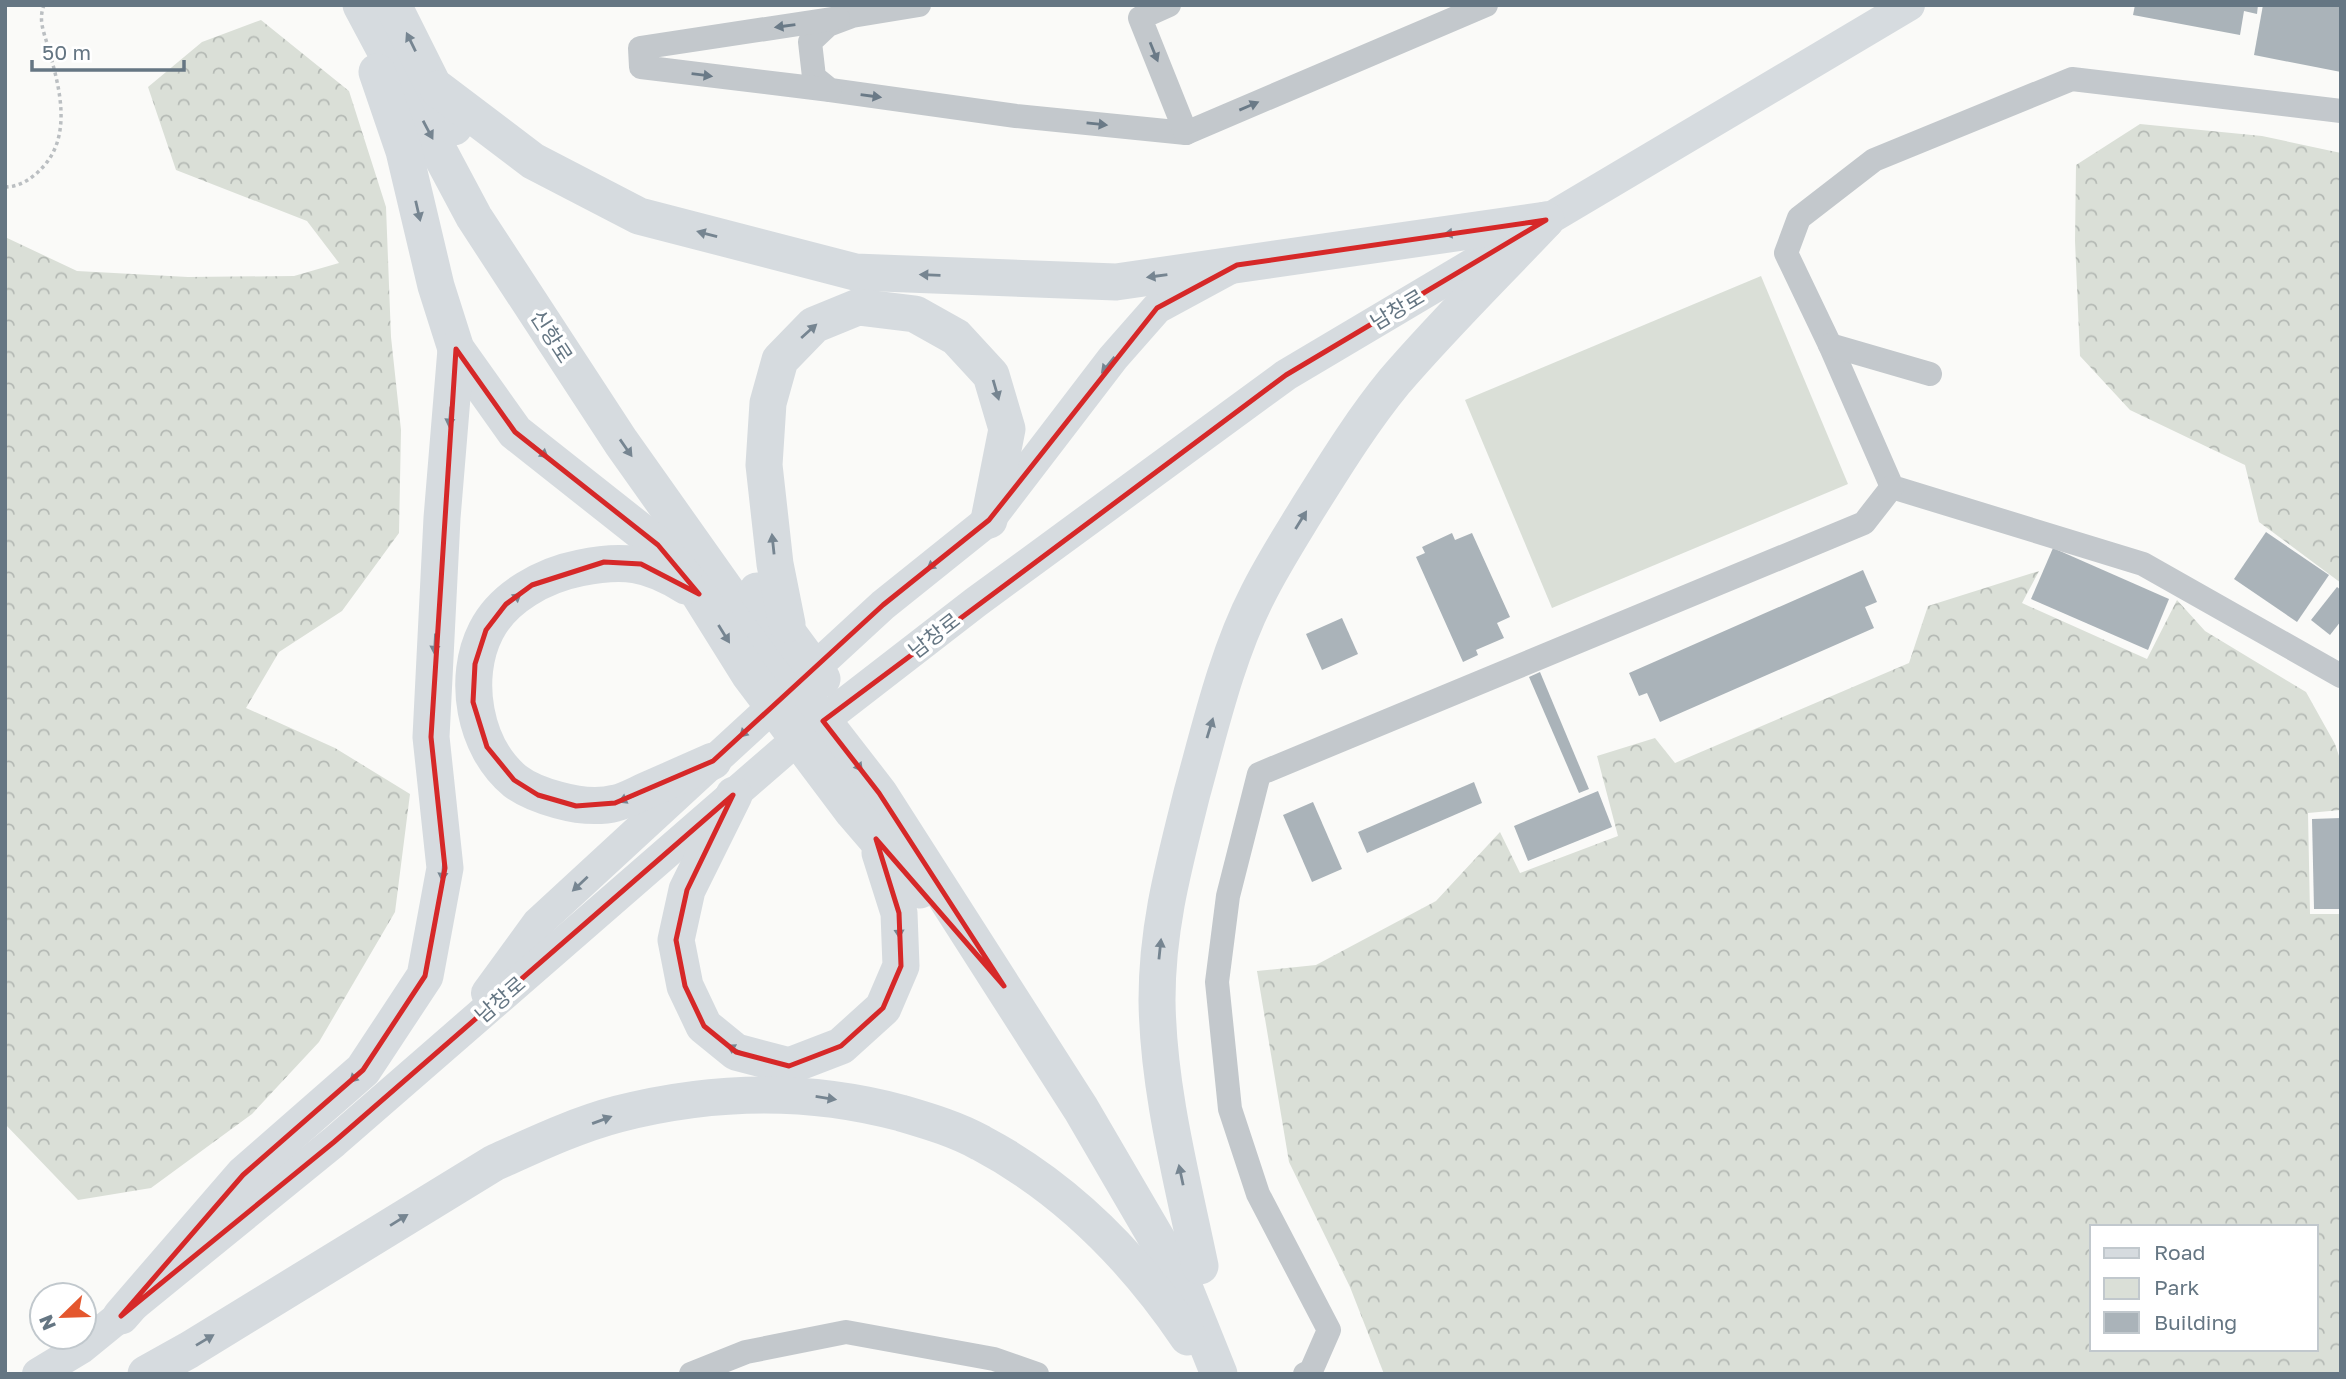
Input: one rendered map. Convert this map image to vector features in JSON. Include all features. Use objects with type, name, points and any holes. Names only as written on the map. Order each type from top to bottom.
[{"type":"highway","points":[[354,5],[404,151],[436,286],[456,349],[515,432],[658,545],[699,594]]},
{"type":"highway","name":"신항로","points":[[361,5],[474,217],[621,442],[769,654]]},
{"type":"highway","name":"신항로","points":[[393,5],[490,200],[634,418],[769,654]]},
{"type":"highway","points":[[433,84],[533,161],[639,216],[855,272],[1116,282],[1546,220]]},
{"type":"highway","points":[[1200,1266],[1175,1148],[1163,1064],[1157,1003],[1158,958],[1166,892],[1209,730],[1230,665],[1257,595],[1352,439],[1393,383],[1546,220]]},
{"type":"highway","points":[[769,654],[775,564],[764,465],[768,403],[780,360],[814,325],[858,307],[915,314],[956,337],[991,375],[1007,429],[989,520]]},
{"type":"highway","points":[[121,1316],[243,1175],[363,1070],[425,976],[445,868],[431,737],[442,517],[456,349]]},
{"type":"highway","points":[[713,761],[615,803],[576,806],[538,794],[514,780],[487,747],[473,702],[475,664],[486,630],[506,604],[532,585],[568,570],[604,562],[641,564],[677,580],[699,594],[769,654],[1004,986],[1082,1109],[1182,1282],[1219,1374]]},
{"type":"highway","points":[[734,794],[687,890],[676,940],[685,986],[704,1026],[736,1052],[789,1066],[841,1046],[883,1008],[901,966],[899,913],[876,805]]},
{"type":"highway","points":[[876,805],[1100,1098],[1200,1266],[1245,1374]]},
{"type":"highway","points":[[146,1374],[495,1163],[532,1146],[616,1115],[677,1102],[740,1094],[811,1096],[870,1105],[929,1121],[990,1148],[1033,1174],[1103,1232],[1163,1300],[1213,1374]]},
{"type":"main road","name":"남창로","points":[[38,1374],[81,1348],[334,1142],[786,749],[976,603],[1286,375],[1909,5]]},
{"type":"main road","points":[[453,1039],[538,923],[883,605],[989,520],[1113,358],[1157,308],[1237,265]]},
{"type":"street","points":[[919,5],[640,48],[641,68],[830,90],[1016,116],[1186,133],[1486,5]]},
{"type":"street","points":[[1163,6],[1140,18],[1186,133]]},
{"type":"street","points":[[830,90],[814,77],[810,42],[828,25],[852,16]]},
{"type":"street","points":[[2341,111],[2072,79],[1874,160],[1799,218],[1786,253],[1830,345],[1892,487],[2143,564],[2341,676]]},
{"type":"street","points":[[1830,345],[1930,374]]},
{"type":"street","points":[[1305,1374],[1311,1371],[1329,1330],[1258,1194],[1230,1109],[1217,982],[1228,895],[1259,774],[1864,523],[1892,487]]},
{"type":"street","points":[[691,1374],[746,1352],[846,1332],[994,1359],[1037,1374]]},
{"type":"path","points":[[5,187],[13,187],[34,177],[46,163],[58,138],[62,114],[55,71],[40,17],[44,5]]},
{"type":"highlighted area","points":[[1546,220],[1286,375],[823,721],[879,793],[1004,986],[876,839],[899,913],[901,966],[883,1008],[841,1046],[789,1066],[736,1052],[704,1026],[685,986],[676,940],[687,890],[733,795],[334,1142],[121,1316],[243,1175],[363,1070],[425,976],[445,868],[431,737],[456,349],[515,432],[658,545],[699,594],[641,564],[604,562],[532,585],[506,604],[486,630],[475,664],[473,702],[487,747],[514,780],[538,795],[576,806],[615,803],[713,761],[883,605],[989,520],[1157,308],[1237,265]]},
{"type":"green space","points":[[261,20],[349,91],[386,207],[391,337],[401,430],[399,533],[342,611],[279,652],[246,708],[335,748],[410,794],[395,912],[319,1042],[252,1114],[151,1188],[78,1200],[5,1124],[5,237],[77,271],[188,277],[294,276],[339,263],[307,221],[176,170],[148,87],[202,42]]},
{"type":"green space","points":[[2140,124],[2262,136],[2341,153],[2341,583],[2259,522],[2245,465],[2130,410],[2080,356],[2075,241],[2076,165]]},
{"type":"green space","points":[[1761,276],[1848,484],[1552,608],[1465,400]]},
{"type":"green space","points":[[2039,571],[2022,603],[2147,659],[2177,600],[2205,631],[2306,692],[2335,744],[2341,762],[2341,810],[2308,813],[2310,914],[2341,914],[2341,1374],[1384,1374],[1350,1287],[1289,1162],[1257,971],[1316,965],[1436,901],[1500,832],[1520,873],[1618,836],[1597,756],[1655,738],[1675,763],[1909,663],[1928,606]]},
{"type":"building","points":[[2135,5],[2258,5],[2257,14],[2244,11],[2240,35],[2133,15]]},
{"type":"building","points":[[2263,5],[2341,5],[2341,72],[2254,55]]},
{"type":"building","points":[[2266,532],[2329,575],[2297,622],[2234,579]]},
{"type":"building","points":[[1452,533],[1455,540],[1472,533],[1510,617],[1497,623],[1504,638],[1476,650],[1478,655],[1463,662],[1416,557],[1425,553],[1422,547]]},
{"type":"building","points":[[2053,548],[2169,599],[2148,650],[2031,599]]},
{"type":"building","points":[[1863,570],[1877,602],[1865,607],[1874,628],[1660,722],[1647,693],[1639,696],[1629,673]]},
{"type":"building","points":[[2337,587],[2341,590],[2341,621],[2330,635],[2311,620]]},
{"type":"building","points":[[1342,618],[1358,654],[1322,670],[1306,634]]},
{"type":"building","points":[[1540,672],[1589,789],[1579,793],[1529,677]]},
{"type":"building","points":[[1474,782],[1482,803],[1367,853],[1358,832]]},
{"type":"building","points":[[1598,791],[1612,827],[1528,861],[1514,826]]},
{"type":"building","points":[[1313,802],[1342,869],[1312,882],[1283,815]]},
{"type":"building","points":[[2341,818],[2341,909],[2314,909],[2312,819]]}]
